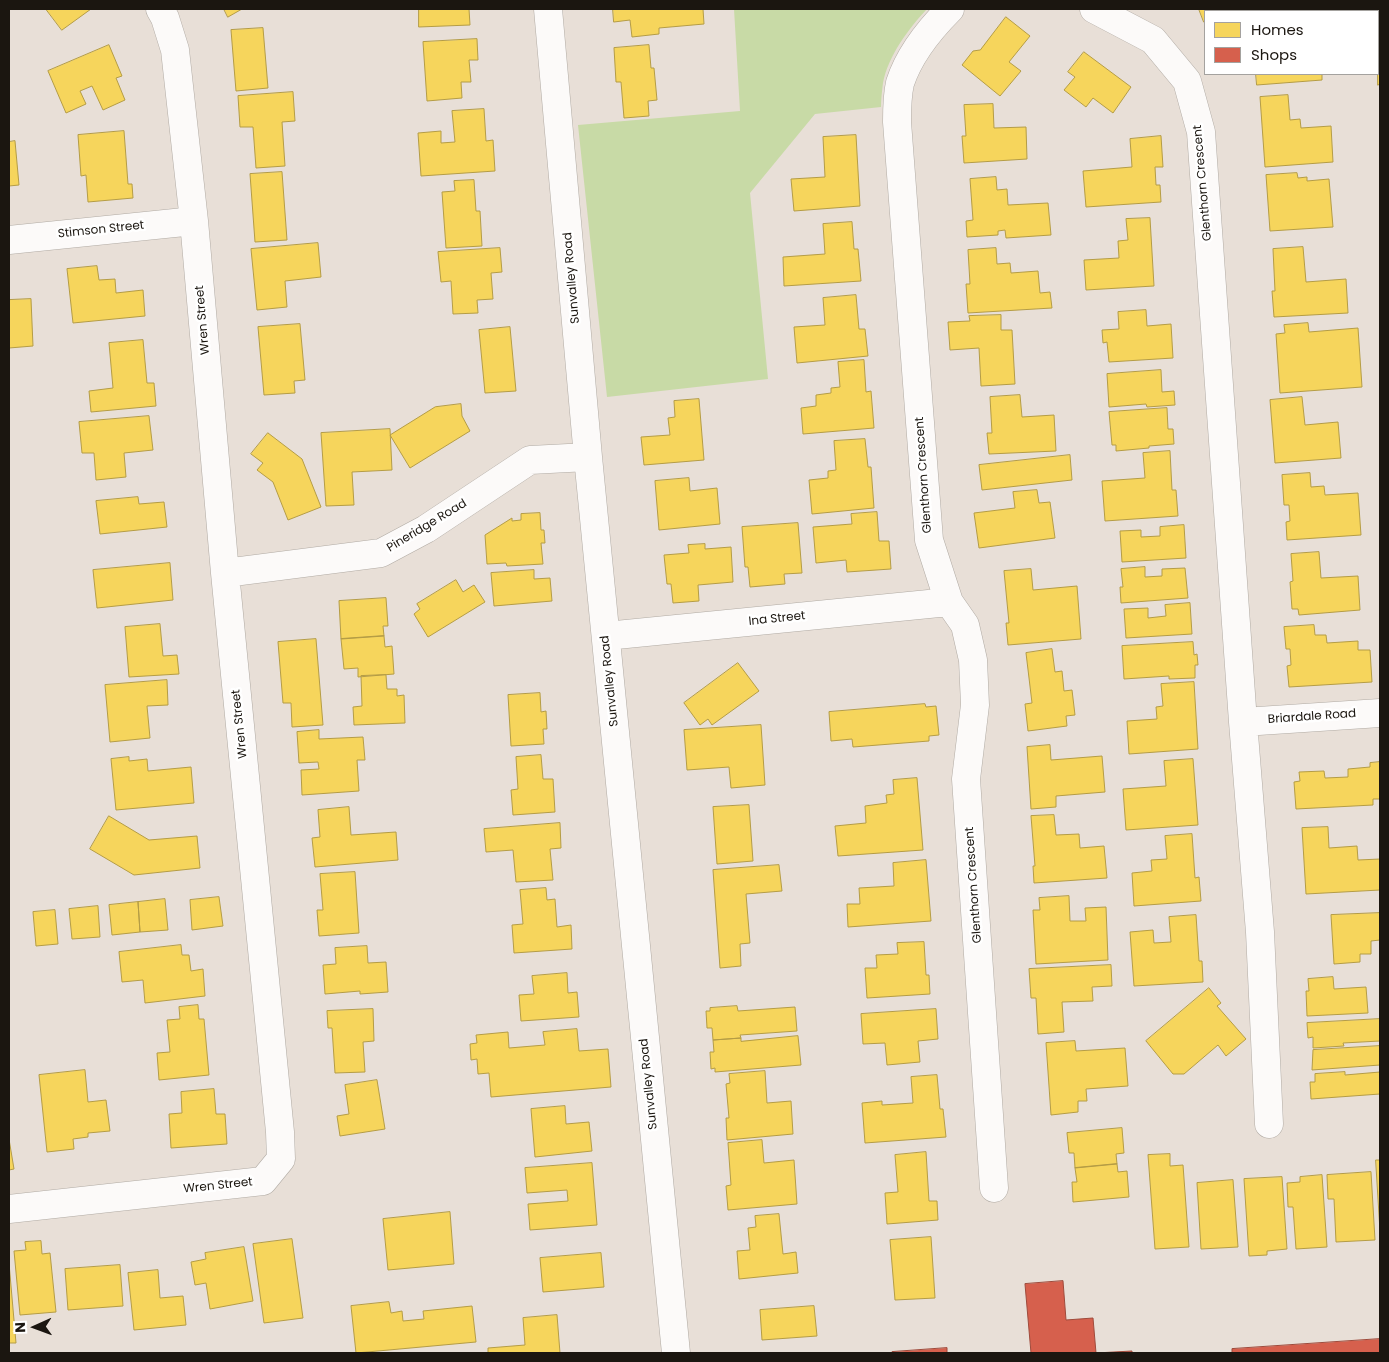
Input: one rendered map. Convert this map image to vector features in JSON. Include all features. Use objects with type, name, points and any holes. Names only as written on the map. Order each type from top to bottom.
[{"type":"street","name":"Wren Street","points":[[9,1209],[262,1181],[281,1159],[279,1122],[225,573],[194,221],[175,50],[165,18],[160,9]]},
{"type":"street","name":"Sunvalley Road","points":[[548,9],[588,456],[676,1353]]},
{"type":"street","name":"Glenthorn Crescent","points":[[950,9],[921,44],[907,65],[900,84],[897,101],[897,122],[929,540],[949,602],[965,625],[973,660],[975,706],[966,779],[994,1188]]},
{"type":"street","name":"Glenthorn Crescent","points":[[1094,9],[1153,40],[1187,81],[1201,132],[1243,722],[1260,932],[1269,1124]]},
{"type":"street","name":"Stimson Street","points":[[9,240],[194,221]]},
{"type":"street","name":"Pineridge Road","points":[[225,573],[381,553],[426,529],[530,460],[588,456]]},
{"type":"street","name":"Ina Street","points":[[606,636],[949,602]]},
{"type":"street","name":"Briardale Road","points":[[1243,722],[1380,713]]},
{"type":"green space","points":[[734,9],[927,9],[906,34],[889,63],[883,83],[881,107],[815,114],[750,193],[768,379],[607,397],[578,125],[740,111]]},
{"type":"building: Homes","points":[[46,9],[91,9],[62,30]]},
{"type":"building: Homes","points":[[224,9],[242,9],[228,17]]},
{"type":"building: Homes","points":[[419,9],[469,9],[470,25],[419,27]]},
{"type":"building: Homes","points":[[613,9],[703,9],[704,24],[659,28],[659,34],[632,37],[630,20],[614,22]]},
{"type":"building: Homes","points":[[1199,9],[1242,9],[1204,10],[1204,22]]},
{"type":"building: Homes","points":[[1006,17],[1030,36],[1009,62],[1021,71],[1000,96],[962,65],[973,51],[980,50]]},
{"type":"building: Homes","points":[[263,28],[268,88],[236,91],[231,30]]},
{"type":"building: Homes","points":[[477,39],[478,60],[469,60],[471,82],[461,82],[462,98],[427,101],[423,42]]},
{"type":"building: Homes","points":[[109,45],[122,76],[116,78],[125,100],[103,110],[92,86],[80,91],[86,104],[66,113],[48,71]]},
{"type":"building: Homes","points":[[649,45],[651,68],[654,68],[657,100],[648,101],[649,116],[624,118],[621,82],[616,82],[614,48]]},
{"type":"building: Homes","points":[[1084,52],[1131,87],[1113,113],[1093,98],[1086,107],[1064,90],[1075,77],[1068,72]]},
{"type":"building: Homes","points":[[1379,56],[1380,56],[1380,84],[1378,85]]},
{"type":"building: Homes","points":[[1256,75],[1322,75],[1322,80],[1257,85]]},
{"type":"building: Homes","points":[[293,92],[295,121],[282,122],[285,166],[256,168],[253,127],[240,127],[238,96]]},
{"type":"building: Homes","points":[[1288,95],[1290,120],[1300,119],[1301,128],[1331,126],[1333,162],[1265,167],[1260,97]]},
{"type":"building: Homes","points":[[993,104],[994,128],[1026,127],[1027,159],[964,163],[962,136],[966,136],[964,105]]},
{"type":"building: Homes","points":[[484,109],[486,141],[493,140],[495,171],[421,176],[418,133],[441,131],[441,143],[455,142],[452,111]]},
{"type":"building: Homes","points":[[124,131],[128,184],[132,184],[133,198],[88,202],[86,175],[81,176],[78,135]]},
{"type":"building: Homes","points":[[856,135],[860,206],[794,211],[791,179],[825,177],[823,137]]},
{"type":"building: Homes","points":[[1161,136],[1163,167],[1155,167],[1156,185],[1160,185],[1161,202],[1086,207],[1083,171],[1132,167],[1130,139]]},
{"type":"building: Homes","points":[[15,141],[19,185],[9,186],[9,142]]},
{"type":"building: Homes","points":[[282,172],[287,240],[255,242],[250,174]]},
{"type":"building: Homes","points":[[1297,173],[1298,178],[1307,177],[1307,181],[1329,179],[1333,227],[1270,231],[1266,175]]},
{"type":"building: Homes","points":[[996,177],[997,190],[1007,189],[1008,205],[1048,203],[1051,235],[1006,238],[1005,230],[998,231],[998,235],[967,237],[966,221],[973,220],[970,179]]},
{"type":"building: Homes","points":[[474,180],[476,211],[480,211],[482,246],[446,248],[442,192],[455,191],[454,181]]},
{"type":"building: Homes","points":[[1150,218],[1154,286],[1086,290],[1084,260],[1119,258],[1118,241],[1128,240],[1126,219]]},
{"type":"building: Homes","points":[[852,222],[854,249],[858,249],[861,281],[784,286],[783,257],[825,254],[823,224]]},
{"type":"building: Homes","points":[[318,243],[321,277],[285,281],[287,307],[257,310],[251,249]]},
{"type":"building: Homes","points":[[1303,247],[1306,282],[1346,279],[1348,313],[1274,317],[1272,291],[1275,291],[1273,249]]},
{"type":"building: Homes","points":[[500,248],[502,272],[491,273],[493,299],[477,300],[478,313],[453,314],[451,281],[441,282],[438,252]]},
{"type":"building: Homes","points":[[996,248],[997,264],[1010,263],[1011,273],[1038,271],[1040,293],[1050,292],[1052,308],[968,313],[966,284],[970,284],[968,250]]},
{"type":"building: Homes","points":[[97,266],[99,280],[115,279],[116,293],[143,290],[145,316],[73,323],[67,269]]},
{"type":"building: Homes","points":[[856,295],[859,329],[865,329],[868,356],[797,363],[794,327],[825,325],[823,298]]},
{"type":"building: Homes","points":[[31,299],[33,346],[9,348],[9,300]]},
{"type":"building: Homes","points":[[1146,310],[1147,326],[1171,324],[1173,358],[1109,362],[1107,342],[1103,343],[1102,330],[1119,329],[1118,312]]},
{"type":"building: Homes","points":[[1001,315],[1001,330],[1012,330],[1015,384],[981,386],[979,348],[950,350],[948,322],[970,321],[969,316]]},
{"type":"building: Homes","points":[[1308,323],[1309,332],[1358,328],[1362,387],[1280,393],[1276,334],[1285,333],[1284,325]]},
{"type":"building: Homes","points":[[300,324],[305,380],[294,381],[295,393],[264,395],[258,327]]},
{"type":"building: Homes","points":[[510,327],[516,391],[485,393],[479,330]]},
{"type":"building: Homes","points":[[143,340],[147,383],[154,383],[156,406],[91,412],[89,391],[113,388],[109,343]]},
{"type":"building: Homes","points":[[864,360],[866,392],[871,391],[874,428],[803,434],[801,408],[816,406],[816,395],[831,393],[831,388],[840,387],[838,362]]},
{"type":"building: Homes","points":[[1161,370],[1162,392],[1174,391],[1175,405],[1147,407],[1146,404],[1109,407],[1107,374]]},
{"type":"building: Homes","points":[[1020,395],[1022,417],[1054,415],[1056,451],[989,454],[987,433],[992,433],[990,397]]},
{"type":"building: Homes","points":[[1302,397],[1305,425],[1338,422],[1341,458],[1275,463],[1270,400]]},
{"type":"building: Homes","points":[[699,399],[704,460],[644,465],[641,437],[670,435],[668,418],[675,417],[674,401]]},
{"type":"building: Homes","points":[[461,404],[462,416],[470,431],[410,468],[390,435],[435,407]]},
{"type":"building: Homes","points":[[1167,408],[1168,429],[1173,429],[1174,444],[1116,451],[1116,445],[1112,445],[1109,412]]},
{"type":"building: Homes","points":[[149,416],[153,450],[124,453],[126,477],[96,480],[94,453],[82,453],[79,422]]},
{"type":"building: Homes","points":[[390,429],[392,470],[352,472],[354,505],[326,506],[321,433]]},
{"type":"building: Homes","points":[[268,433],[302,459],[321,507],[288,520],[273,482],[257,470],[263,463],[251,454]]},
{"type":"building: Homes","points":[[865,439],[868,467],[871,467],[874,508],[812,514],[809,480],[828,478],[828,471],[836,470],[834,441]]},
{"type":"building: Homes","points":[[1170,451],[1172,490],[1176,490],[1178,516],[1105,521],[1102,481],[1145,478],[1143,453]]},
{"type":"building: Homes","points":[[1070,455],[1072,480],[982,490],[979,465]]},
{"type":"building: Homes","points":[[1310,473],[1311,487],[1324,486],[1325,495],[1358,493],[1361,535],[1287,540],[1286,522],[1290,521],[1289,505],[1284,505],[1282,475]]},
{"type":"building: Homes","points":[[689,478],[690,491],[717,488],[720,524],[659,530],[655,481]]},
{"type":"building: Homes","points":[[1037,490],[1039,503],[1050,502],[1055,538],[979,548],[974,513],[1015,508],[1013,492]]},
{"type":"building: Homes","points":[[138,497],[139,504],[164,502],[167,527],[100,534],[96,501]]},
{"type":"building: Homes","points":[[877,512],[879,541],[889,541],[891,569],[847,572],[846,560],[816,563],[813,527],[852,524],[851,514]]},
{"type":"building: Homes","points":[[540,513],[541,530],[544,530],[545,543],[541,543],[543,564],[507,566],[506,563],[487,564],[485,535],[512,518],[512,521],[521,520],[521,514]]},
{"type":"building: Homes","points":[[798,523],[802,573],[784,574],[785,584],[750,587],[748,567],[745,567],[742,527]]},
{"type":"building: Homes","points":[[1184,525],[1186,558],[1122,562],[1120,531],[1141,530],[1141,537],[1160,536],[1160,527]]},
{"type":"building: Homes","points":[[705,544],[705,549],[731,547],[733,582],[698,585],[699,601],[673,603],[671,584],[667,584],[664,555],[689,553],[688,545]]},
{"type":"building: Homes","points":[[1319,552],[1321,578],[1358,576],[1360,610],[1299,615],[1298,609],[1292,609],[1290,582],[1293,581],[1291,554]]},
{"type":"building: Homes","points":[[170,563],[173,600],[97,608],[93,570]]},
{"type":"building: Homes","points":[[1145,567],[1145,577],[1162,576],[1162,569],[1185,568],[1188,598],[1121,603],[1120,587],[1123,587],[1121,569]]},
{"type":"building: Homes","points":[[1031,569],[1033,590],[1077,586],[1081,639],[1008,645],[1006,623],[1009,623],[1004,571]]},
{"type":"building: Homes","points":[[534,570],[534,579],[550,578],[552,601],[494,606],[491,573]]},
{"type":"building: Homes","points":[[456,580],[463,592],[474,585],[485,602],[428,637],[414,614],[420,609],[417,604]]},
{"type":"building: Homes","points":[[386,598],[388,626],[383,626],[384,636],[341,639],[339,601]]},
{"type":"building: Homes","points":[[1190,603],[1192,634],[1126,638],[1124,609],[1148,608],[1148,618],[1166,616],[1165,605]]},
{"type":"building: Homes","points":[[160,624],[163,656],[177,655],[179,674],[129,677],[125,627]]},
{"type":"building: Homes","points":[[1314,625],[1315,635],[1326,635],[1327,643],[1358,641],[1358,650],[1370,650],[1372,682],[1289,687],[1287,666],[1291,665],[1290,649],[1286,649],[1284,627]]},
{"type":"building: Homes","points":[[384,636],[385,647],[392,646],[394,674],[358,677],[358,668],[344,669],[341,639]]},
{"type":"building: Homes","points":[[316,639],[323,725],[292,727],[291,703],[283,703],[278,642]]},
{"type":"building: Homes","points":[[1193,642],[1194,655],[1197,654],[1198,665],[1195,665],[1195,678],[1169,679],[1169,676],[1124,679],[1122,646]]},
{"type":"building: Homes","points":[[1052,649],[1055,672],[1062,671],[1064,691],[1072,690],[1075,715],[1066,716],[1067,726],[1028,731],[1025,704],[1032,703],[1026,653]]},
{"type":"building: Homes","points":[[738,663],[759,691],[712,725],[708,719],[700,725],[684,703]]},
{"type":"building: Homes","points":[[386,675],[387,689],[397,689],[397,696],[404,695],[405,723],[354,725],[353,707],[362,706],[361,676]]},
{"type":"building: Homes","points":[[167,680],[168,705],[147,706],[150,738],[110,742],[105,685]]},
{"type":"building: Homes","points":[[1194,682],[1198,749],[1129,754],[1127,721],[1157,719],[1156,707],[1163,706],[1161,684]]},
{"type":"building: Homes","points":[[540,693],[541,712],[546,711],[547,729],[543,729],[544,744],[511,746],[508,695]]},
{"type":"building: Homes","points":[[925,704],[926,707],[936,706],[939,735],[929,736],[929,741],[853,747],[852,739],[831,741],[829,712]]},
{"type":"building: Homes","points":[[761,725],[765,785],[731,788],[729,767],[687,770],[684,730]]},
{"type":"building: Homes","points":[[319,730],[319,739],[363,737],[365,760],[357,760],[359,791],[302,795],[301,770],[319,769],[318,762],[299,763],[297,732]]},
{"type":"building: Homes","points":[[1050,745],[1051,760],[1102,756],[1105,792],[1056,796],[1056,807],[1031,809],[1027,747]]},
{"type":"building: Homes","points":[[541,755],[543,779],[553,779],[555,812],[513,815],[511,790],[518,789],[516,757]]},
{"type":"building: Homes","points":[[129,757],[129,761],[147,759],[148,771],[191,767],[194,803],[116,810],[111,759]]},
{"type":"building: Homes","points":[[1193,759],[1198,825],[1126,830],[1123,789],[1166,786],[1164,761]]},
{"type":"building: Homes","points":[[1380,762],[1380,799],[1373,799],[1373,805],[1296,809],[1294,782],[1300,781],[1299,772],[1324,771],[1325,778],[1348,777],[1348,769],[1370,767],[1370,763]]},
{"type":"building: Homes","points":[[917,778],[923,850],[838,856],[835,826],[866,823],[865,806],[887,803],[886,795],[894,794],[893,780]]},
{"type":"building: Homes","points":[[749,805],[753,861],[717,864],[713,807]]},
{"type":"building: Homes","points":[[349,807],[351,835],[396,832],[398,860],[315,867],[312,838],[320,837],[318,810]]},
{"type":"building: Homes","points":[[1054,815],[1056,835],[1079,834],[1080,848],[1104,846],[1107,878],[1034,883],[1033,866],[1035,866],[1031,816]]},
{"type":"building: Homes","points":[[109,816],[149,840],[197,836],[200,868],[134,875],[90,849]]},
{"type":"building: Homes","points":[[560,823],[561,848],[550,849],[553,880],[516,882],[513,850],[486,852],[484,829]]},
{"type":"building: Homes","points":[[1328,827],[1329,848],[1357,846],[1358,860],[1380,859],[1380,890],[1306,894],[1302,828]]},
{"type":"building: Homes","points":[[1192,834],[1195,878],[1199,877],[1201,901],[1134,906],[1132,873],[1152,871],[1151,860],[1167,859],[1165,836]]},
{"type":"building: Homes","points":[[926,860],[931,921],[848,927],[847,904],[860,904],[859,888],[894,886],[893,863]]},
{"type":"building: Homes","points":[[779,865],[782,891],[746,894],[750,943],[740,944],[741,966],[720,968],[713,870]]},
{"type":"building: Homes","points":[[355,872],[359,933],[319,936],[317,910],[323,910],[320,874]]},
{"type":"building: Homes","points":[[546,888],[547,900],[555,899],[557,927],[571,925],[572,949],[514,953],[512,925],[523,924],[520,890]]},
{"type":"building: Homes","points":[[1069,896],[1070,921],[1086,921],[1085,908],[1106,907],[1108,960],[1036,964],[1033,910],[1040,910],[1039,898]]},
{"type":"building: Homes","points":[[219,897],[223,926],[192,930],[190,900]]},
{"type":"building: Homes","points":[[165,899],[168,930],[140,932],[138,902]]},
{"type":"building: Homes","points":[[138,902],[140,932],[112,935],[109,905]]},
{"type":"building: Homes","points":[[98,906],[100,937],[72,939],[69,909]]},
{"type":"building: Homes","points":[[55,910],[58,944],[36,946],[33,912]]},
{"type":"building: Homes","points":[[1380,913],[1380,940],[1371,941],[1371,954],[1360,954],[1360,962],[1334,964],[1331,915]]},
{"type":"building: Homes","points":[[1196,915],[1199,961],[1202,961],[1203,982],[1134,986],[1130,932],[1153,930],[1154,943],[1171,942],[1169,917]]},
{"type":"building: Homes","points":[[924,942],[926,975],[929,975],[930,994],[867,998],[865,968],[877,968],[876,955],[898,954],[897,943]]},
{"type":"building: Homes","points":[[181,945],[182,955],[189,955],[191,971],[203,969],[205,996],[145,1003],[143,980],[122,982],[119,952]]},
{"type":"building: Homes","points":[[367,946],[368,963],[386,962],[388,992],[360,994],[360,991],[325,994],[323,965],[336,964],[335,948]]},
{"type":"building: Homes","points":[[1111,965],[1112,986],[1092,987],[1093,1001],[1062,1002],[1064,1032],[1038,1034],[1036,998],[1031,998],[1029,969]]},
{"type":"building: Homes","points":[[567,973],[568,993],[577,992],[579,1017],[521,1021],[519,995],[534,994],[532,976]]},
{"type":"building: Homes","points":[[1333,977],[1334,989],[1366,987],[1368,1013],[1307,1016],[1306,991],[1309,991],[1308,979]]},
{"type":"building: Homes","points":[[1209,988],[1221,1003],[1217,1006],[1246,1039],[1226,1056],[1218,1045],[1184,1074],[1173,1074],[1146,1041]]},
{"type":"building: Homes","points":[[198,1005],[199,1019],[204,1019],[209,1075],[159,1080],[157,1053],[170,1052],[167,1020],[180,1019],[179,1007]]},
{"type":"building: Homes","points":[[737,1006],[738,1011],[795,1007],[797,1031],[740,1035],[741,1038],[713,1040],[712,1028],[707,1028],[706,1011],[710,1011],[710,1008]]},
{"type":"building: Homes","points":[[373,1009],[374,1041],[363,1042],[365,1072],[335,1073],[332,1028],[328,1028],[327,1011]]},
{"type":"building: Homes","points":[[936,1009],[938,1039],[918,1041],[920,1062],[887,1065],[885,1043],[863,1044],[861,1014]]},
{"type":"building: Homes","points":[[1380,1019],[1380,1041],[1343,1043],[1344,1046],[1313,1048],[1313,1037],[1308,1038],[1307,1023]]},
{"type":"building: Homes","points":[[577,1029],[579,1051],[608,1049],[611,1087],[491,1097],[489,1073],[478,1074],[477,1059],[471,1060],[470,1044],[477,1043],[476,1035],[508,1032],[509,1048],[545,1045],[543,1032]]},
{"type":"building: Homes","points":[[798,1036],[801,1065],[715,1072],[715,1068],[711,1069],[710,1052],[714,1052],[713,1040],[741,1038],[741,1041]]},
{"type":"building: Homes","points":[[1075,1041],[1076,1051],[1125,1048],[1128,1086],[1086,1089],[1087,1101],[1078,1101],[1078,1112],[1051,1115],[1046,1043]]},
{"type":"building: Homes","points":[[1380,1046],[1380,1065],[1312,1070],[1313,1050]]},
{"type":"building: Homes","points":[[85,1070],[88,1102],[106,1100],[110,1131],[88,1133],[88,1137],[73,1139],[74,1149],[47,1152],[39,1075]]},
{"type":"building: Homes","points":[[765,1071],[767,1103],[791,1101],[793,1134],[727,1140],[726,1118],[729,1118],[726,1084],[730,1083],[729,1074]]},
{"type":"building: Homes","points":[[1345,1072],[1345,1075],[1380,1072],[1380,1094],[1311,1099],[1310,1082],[1315,1082],[1315,1074]]},
{"type":"building: Homes","points":[[937,1075],[940,1109],[943,1109],[946,1137],[865,1143],[862,1103],[882,1101],[882,1105],[913,1103],[911,1077]]},
{"type":"building: Homes","points":[[377,1080],[385,1129],[340,1136],[337,1116],[349,1114],[345,1085]]},
{"type":"building: Homes","points":[[214,1089],[216,1114],[225,1114],[227,1144],[171,1148],[169,1114],[182,1113],[181,1092]]},
{"type":"building: Homes","points":[[565,1106],[566,1124],[589,1122],[592,1151],[535,1157],[531,1109]]},
{"type":"building: Homes","points":[[1122,1128],[1124,1153],[1116,1154],[1117,1164],[1075,1168],[1074,1153],[1069,1153],[1067,1133]]},
{"type":"building: Homes","points":[[9,1139],[14,1169],[9,1170]]},
{"type":"building: Homes","points":[[762,1140],[764,1163],[794,1160],[797,1204],[728,1210],[726,1186],[731,1185],[728,1143]]},
{"type":"building: Homes","points":[[926,1152],[929,1201],[937,1201],[938,1220],[887,1224],[885,1193],[898,1192],[895,1155]]},
{"type":"building: Homes","points":[[1170,1154],[1170,1166],[1183,1165],[1189,1247],[1155,1249],[1148,1155]]},
{"type":"building: Homes","points":[[1376,1160],[1380,1160],[1380,1231]]},
{"type":"building: Homes","points":[[592,1163],[597,1225],[530,1230],[528,1204],[568,1201],[567,1190],[527,1193],[525,1168]]},
{"type":"building: Homes","points":[[1117,1164],[1118,1172],[1127,1171],[1129,1197],[1073,1202],[1072,1182],[1077,1182],[1075,1168]]},
{"type":"building: Homes","points":[[1371,1172],[1375,1240],[1336,1242],[1334,1199],[1328,1199],[1327,1175]]},
{"type":"building: Homes","points":[[1322,1175],[1327,1247],[1296,1249],[1293,1207],[1288,1207],[1287,1183],[1300,1182],[1300,1177]]},
{"type":"building: Homes","points":[[1282,1177],[1287,1249],[1267,1251],[1267,1255],[1249,1256],[1244,1179]]},
{"type":"building: Homes","points":[[1233,1180],[1238,1247],[1201,1249],[1197,1183]]},
{"type":"building: Homes","points":[[450,1212],[454,1264],[388,1270],[383,1219]]},
{"type":"building: Homes","points":[[779,1214],[783,1254],[796,1252],[798,1273],[739,1279],[737,1251],[750,1250],[748,1228],[756,1227],[755,1216]]},
{"type":"building: Homes","points":[[931,1237],[935,1298],[895,1300],[890,1240]]},
{"type":"building: Homes","points":[[292,1239],[303,1318],[264,1323],[253,1244]]},
{"type":"building: Homes","points":[[41,1241],[42,1254],[50,1253],[56,1312],[20,1315],[14,1251],[26,1250],[25,1242]]},
{"type":"building: Homes","points":[[244,1247],[253,1301],[210,1309],[206,1283],[195,1285],[191,1262],[206,1259],[205,1253]]},
{"type":"building: Homes","points":[[601,1253],[604,1287],[543,1292],[540,1258]]},
{"type":"building: Homes","points":[[9,1263],[16,1343],[9,1343]]},
{"type":"building: Homes","points":[[120,1265],[123,1306],[68,1310],[65,1269]]},
{"type":"building: Homes","points":[[158,1270],[160,1298],[183,1296],[186,1325],[134,1330],[128,1273]]},
{"type":"building: Homes","points":[[389,1302],[391,1313],[402,1311],[403,1321],[424,1319],[423,1311],[472,1306],[476,1342],[356,1353],[351,1306]]},
{"type":"building: Homes","points":[[814,1306],[817,1336],[762,1340],[760,1310]]},
{"type":"building: Homes","points":[[557,1315],[560,1353],[488,1353],[488,1348],[525,1345],[523,1318]]},
{"type":"building: Shops","points":[[1063,1281],[1066,1320],[1093,1318],[1096,1353],[1031,1353],[1025,1284]]},
{"type":"building: Shops","points":[[1380,1339],[1380,1353],[1232,1353],[1232,1349]]},
{"type":"building: Shops","points":[[947,1348],[947,1353],[892,1353],[892,1352]]},
{"type":"building: Shops","points":[[1132,1351],[1132,1353],[1096,1353]]}]
